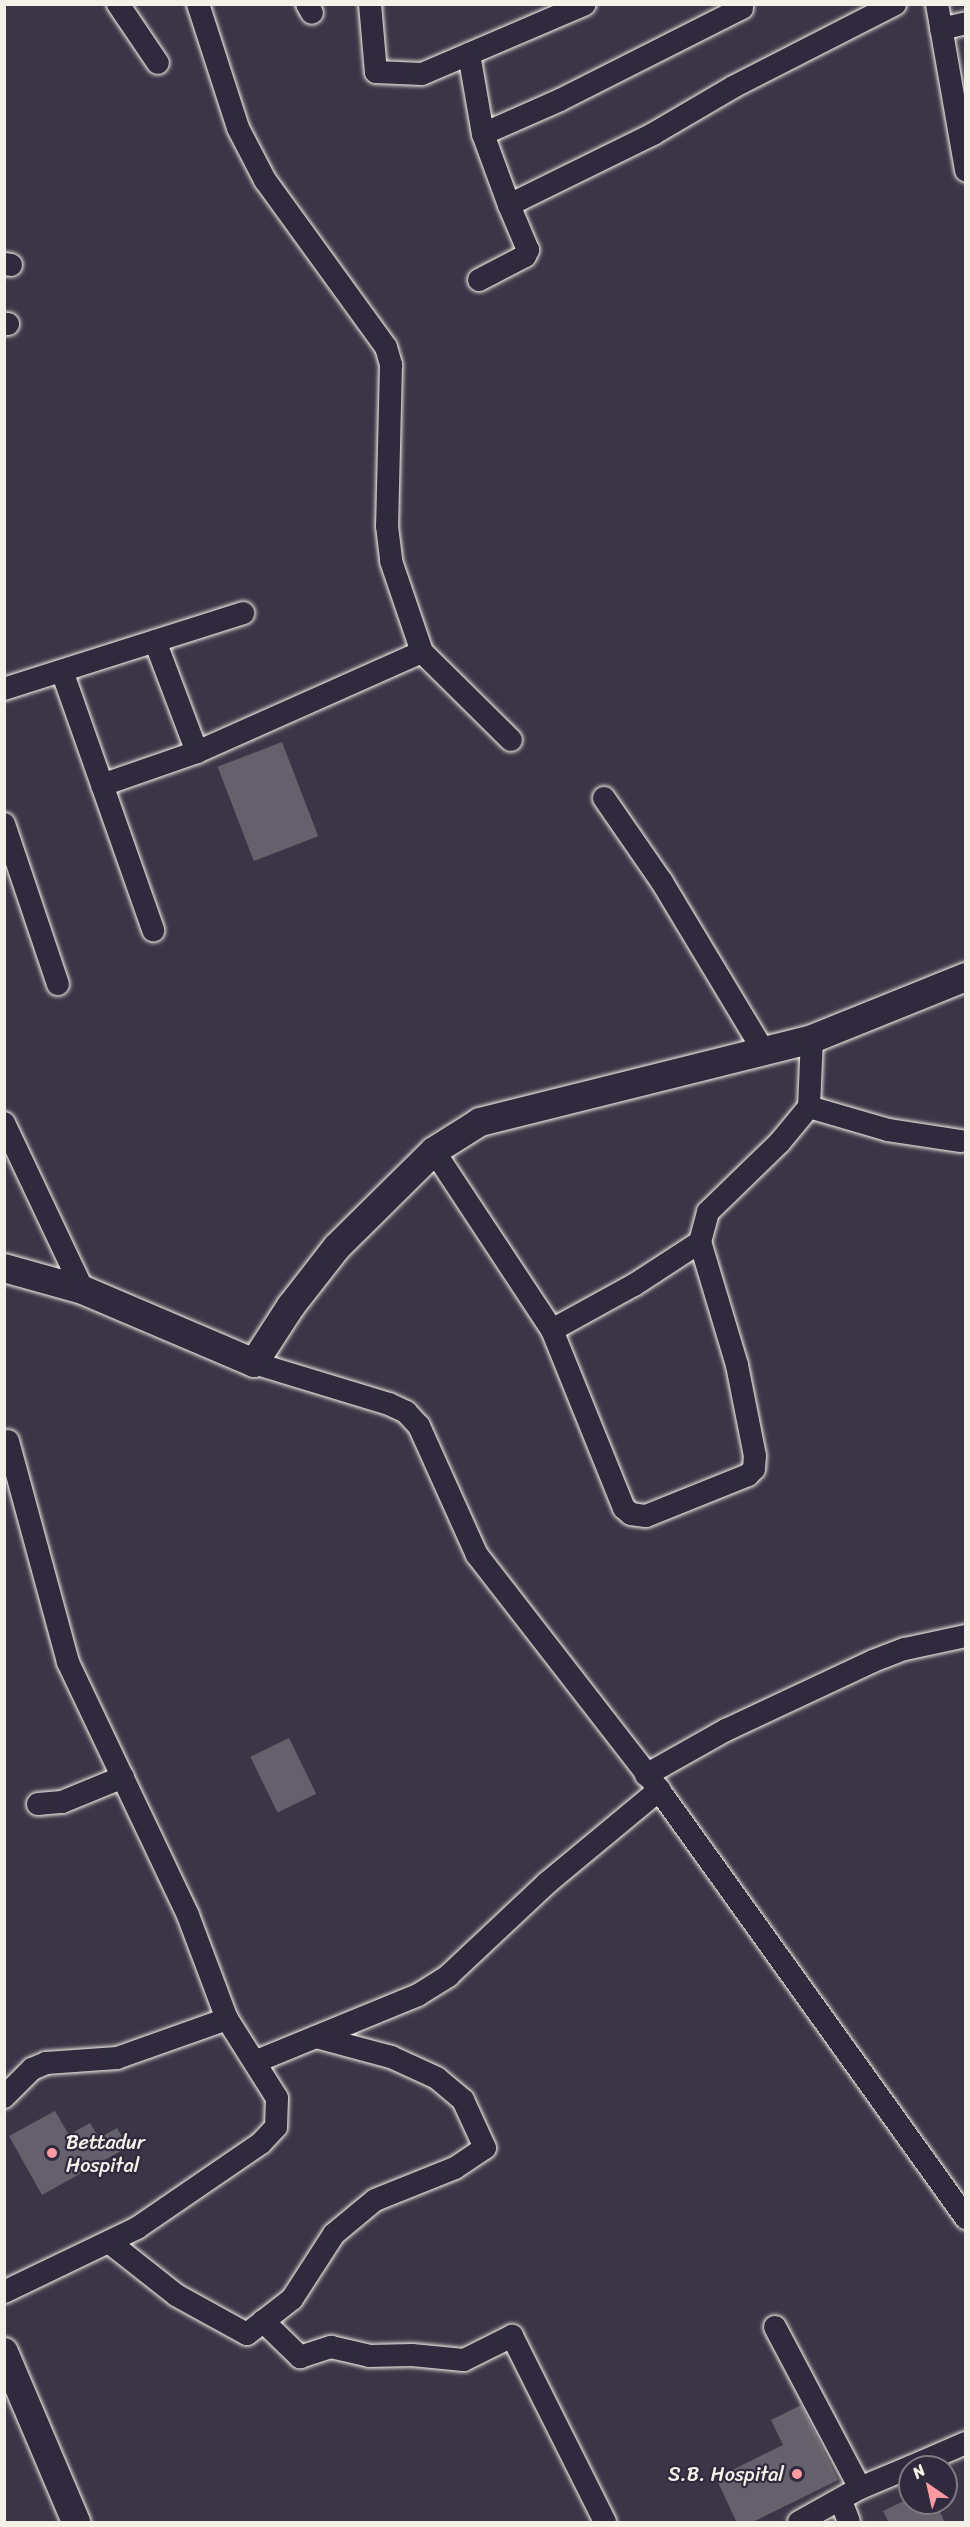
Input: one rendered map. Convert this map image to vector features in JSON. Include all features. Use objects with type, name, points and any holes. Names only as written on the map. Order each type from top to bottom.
[{"type":"main road","points":[[4,1268],[83,1290],[254,1363],[291,1306],[337,1247],[434,1150],[480,1122],[812,1039],[966,977]]},
{"type":"main road","points":[[4,2352],[75,2523]]},
{"type":"street","points":[[118,4],[158,63]]},
{"type":"street","points":[[198,4],[238,128],[265,180],[386,347],[391,365],[387,526],[391,561],[422,652],[511,740]]},
{"type":"street","points":[[370,4],[376,72],[422,74],[585,4]]},
{"type":"street","points":[[508,205],[653,134],[733,87],[895,4]]},
{"type":"street","points":[[937,4],[964,157]]},
{"type":"street","points":[[483,134],[560,100],[742,8]]},
{"type":"street","points":[[941,29],[966,23]]},
{"type":"street","points":[[469,54],[483,134],[508,205],[528,250],[525,256],[479,280]]},
{"type":"street","points":[[4,689],[243,613]]},
{"type":"street","points":[[155,641],[197,752]]},
{"type":"street","points":[[102,785],[197,752],[422,652]]},
{"type":"street","points":[[62,671],[153,930]]},
{"type":"street","points":[[604,798],[662,882],[763,1050]]},
{"type":"street","points":[[4,824],[58,984]]},
{"type":"street","points":[[434,1150],[552,1330],[624,1508],[631,1514],[646,1516],[748,1475],[754,1469],[755,1456],[737,1365],[700,1242],[708,1212],[780,1142],[809,1107],[812,1039]]},
{"type":"street","points":[[809,1107],[888,1130],[961,1141]]},
{"type":"street","points":[[4,1123],[83,1290]]},
{"type":"street","points":[[552,1330],[634,1285],[700,1242]]},
{"type":"street","points":[[254,1363],[406,1412],[419,1426],[477,1555],[653,1783],[966,2218]]},
{"type":"street","points":[[4,2292],[146,2222],[261,2143],[276,2127],[277,2098],[257,2061],[226,2019],[188,1915],[68,1662],[8,1441]]},
{"type":"street","points":[[257,2061],[418,1995],[448,1976],[653,1783],[726,1730],[873,1661],[904,1649],[966,1636]]},
{"type":"street","points":[[38,1804],[62,1802],[123,1777]]},
{"type":"street","points":[[4,2097],[32,2069],[46,2063],[117,2058],[226,2019]]},
{"type":"street","points":[[109,2242],[176,2295],[247,2334],[291,2299],[334,2234],[375,2200],[455,2168],[485,2148],[463,2100],[437,2078],[391,2057],[316,2037]]},
{"type":"street","points":[[263,2321],[300,2357],[331,2347],[369,2356],[464,2360],[512,2336],[605,2523]]},
{"type":"street","points":[[775,2327],[860,2488]]},
{"type":"street","points":[[938,2455],[966,2443]]},
{"type":"street","points":[[799,2523],[841,2502],[860,2488],[898,2472]]},
{"type":"street","points":[[841,2502],[849,2523]]},
{"type":"building","points":[[282,742],[318,836],[254,861],[218,767]]},
{"type":"building","points":[[289,1738],[316,1794],[278,1813],[250,1757]]},
{"type":"building","points":[[55,2111],[69,2135],[90,2123],[99,2138],[117,2128],[128,2147],[42,2195],[9,2136]]},
{"type":"building","points":[[801,2405],[838,2480],[751,2523],[737,2523],[716,2478],[783,2445],[771,2420]]},
{"type":"building","points":[[898,2504],[898,2515],[941,2515],[945,2523],[889,2523],[883,2511]]},
{"type":"place","name":"Bettadur Hospital","points":[[52,2153]]},
{"type":"place","name":"S.B. Hospital","points":[[797,2474]]}]
